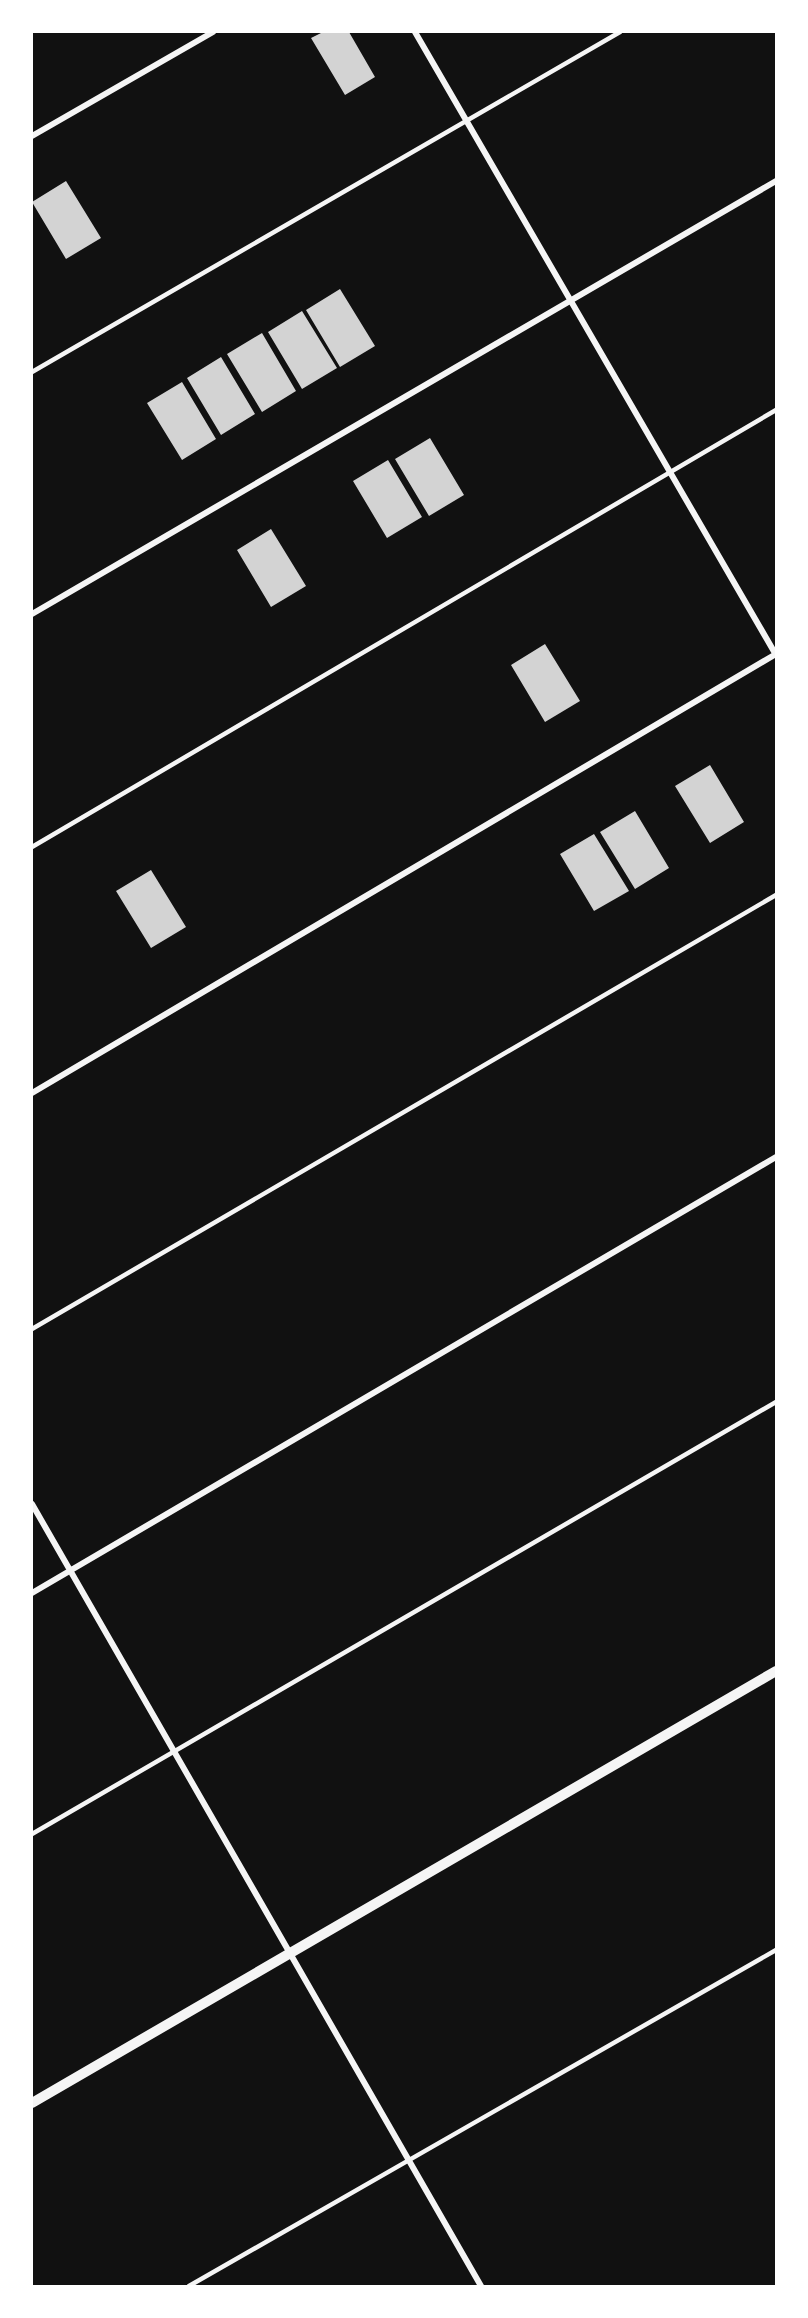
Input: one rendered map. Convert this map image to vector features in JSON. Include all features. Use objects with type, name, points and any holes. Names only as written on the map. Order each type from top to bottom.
[{"type":"street","points":[[32,136],[213,32]]},
{"type":"street","points":[[32,1093],[776,654],[415,32]]},
{"type":"street","points":[[32,614],[777,181]]},
{"type":"street","points":[[32,1593],[777,1157]]},
{"type":"street","points":[[32,1504],[481,2286]]},
{"type":"street","points":[[32,2103],[777,1671]]},
{"type":"lane","points":[[32,372],[620,32]]},
{"type":"lane","points":[[32,847],[777,410]]},
{"type":"lane","points":[[32,1329],[777,895]]},
{"type":"lane","points":[[32,1834],[777,1402]]},
{"type":"lane","points":[[189,2286],[777,1950]]},
{"type":"building","points":[[323,32],[349,32],[375,77],[345,95],[311,38]]},
{"type":"building","points":[[66,181],[101,238],[66,259],[32,202]]},
{"type":"building","points":[[340,289],[375,346],[340,367],[306,310]]},
{"type":"building","points":[[302,311],[337,368],[302,389],[268,332]]},
{"type":"building","points":[[262,333],[296,391],[262,412],[227,354]]},
{"type":"building","points":[[221,357],[255,414],[221,435],[187,378]]},
{"type":"building","points":[[182,382],[216,439],[182,460],[147,403]]},
{"type":"building","points":[[430,438],[464,495],[429,516],[395,459]]},
{"type":"building","points":[[388,460],[422,517],[387,538],[353,481]]},
{"type":"building","points":[[271,529],[306,586],[271,607],[237,550]]},
{"type":"building","points":[[545,644],[580,701],[545,722],[511,665]]},
{"type":"building","points":[[710,765],[744,822],[710,843],[675,786]]},
{"type":"building","points":[[635,811],[669,868],[635,889],[600,832]]},
{"type":"building","points":[[594,834],[629,891],[594,911],[560,854]]},
{"type":"building","points":[[151,870],[186,927],[151,948],[116,891]]}]
